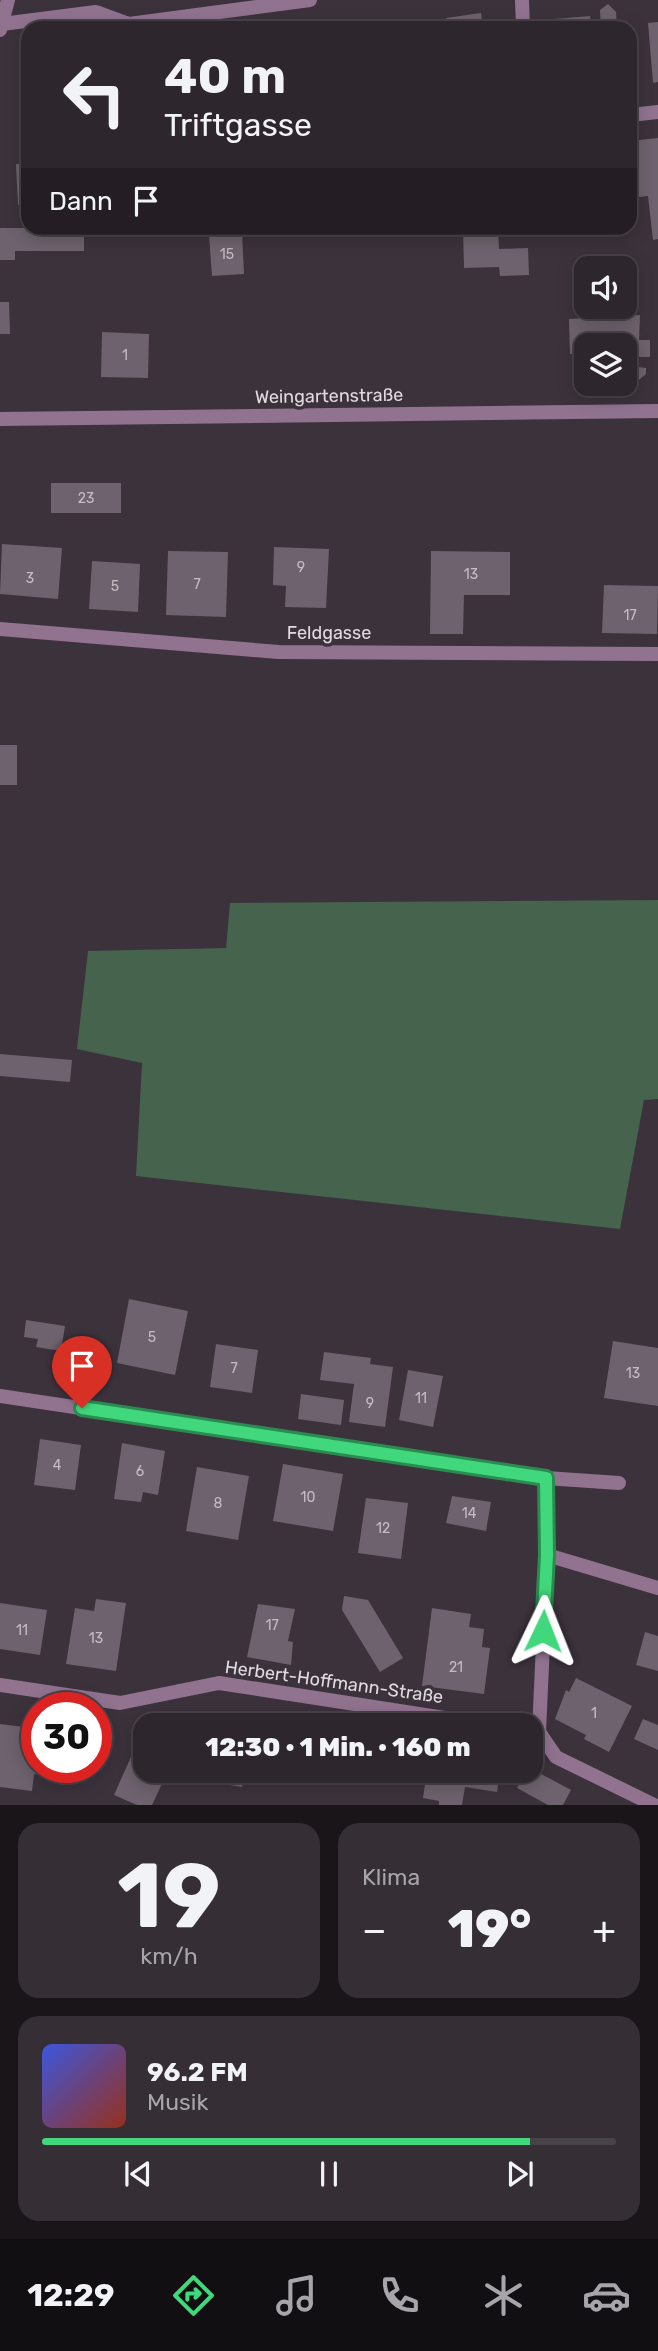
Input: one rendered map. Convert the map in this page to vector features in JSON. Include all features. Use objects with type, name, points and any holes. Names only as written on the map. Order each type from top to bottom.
[{"type":"street","points":[[8,0],[1,27],[21,24]]},
{"type":"street","points":[[152,21],[310,0]]},
{"type":"street","points":[[522,0],[523,21]]},
{"type":"street","points":[[39,21],[96,12],[121,21]]},
{"type":"street","points":[[637,114],[658,112]]},
{"type":"street","name":"Weingartenstraße","points":[[0,419],[658,411]]},
{"type":"street","name":"Feldgasse","points":[[0,629],[279,652],[658,654]]},
{"type":"street","points":[[0,1395],[546,1478],[619,1483]]},
{"type":"street","points":[[536,1713],[547,1555],[546,1478]]},
{"type":"street","points":[[547,1555],[658,1588]]},
{"type":"street","name":"Herbert-Hoffmann-Straße","points":[[0,1685],[120,1703],[219,1683],[412,1713]]},
{"type":"street","points":[[543,1741],[556,1757],[654,1805]]},
{"type":"green space","points":[[658,900],[658,1099],[644,1100],[620,1229],[136,1176],[142,1063],[77,1049],[88,951],[226,948],[230,903]]},
{"type":"building","points":[[608,4],[616,12],[617,21],[601,21],[600,10]]},
{"type":"building","points":[[481,13],[482,21],[446,21],[446,18]]},
{"type":"building","points":[[590,16],[591,21],[542,21]]},
{"type":"building","points":[[658,22],[658,82],[653,83],[648,23]]},
{"type":"building","points":[[658,138],[658,239],[653,240],[648,196],[637,197],[637,140]]},
{"type":"building","points":[[16,164],[21,164],[21,205],[18,205]]},
{"type":"building","points":[[0,228],[21,228],[21,235],[84,235],[84,251],[15,251],[15,260],[0,260]]},
{"type":"building","points":[[209,235],[242,235],[244,274],[212,276]]},
{"type":"building","points":[[463,235],[498,235],[499,249],[528,248],[529,275],[500,276],[499,267],[464,268]]},
{"type":"building","points":[[0,302],[9,302],[10,334],[0,334]]},
{"type":"building","points":[[637,315],[640,315],[639,340],[650,340],[650,357],[638,357],[639,367],[646,368],[646,374],[640,379],[637,380],[637,333],[574,333],[574,354],[570,354],[569,319],[637,319]]},
{"type":"building","points":[[102,332],[149,334],[148,378],[101,377]]},
{"type":"building","points":[[51,483],[121,483],[121,513],[51,513]]},
{"type":"building","points":[[2,544],[62,548],[58,599],[0,594]]},
{"type":"building","points":[[274,547],[329,549],[326,608],[285,607],[286,586],[273,585]]},
{"type":"building","points":[[168,551],[228,552],[226,617],[166,615]]},
{"type":"building","points":[[431,551],[510,552],[510,595],[464,595],[463,634],[430,634]]},
{"type":"building","points":[[92,561],[140,564],[138,612],[89,609]]},
{"type":"building","points":[[604,585],[658,586],[657,634],[602,633]]},
{"type":"building","points":[[0,745],[17,745],[17,785],[0,785]]},
{"type":"building","points":[[0,1054],[72,1060],[70,1082],[0,1076]]},
{"type":"building","points":[[129,1299],[188,1311],[175,1375],[117,1363]]},
{"type":"building","points":[[26,1320],[65,1326],[61,1351],[36,1347],[38,1339],[24,1337]]},
{"type":"building","points":[[613,1341],[658,1348],[658,1406],[604,1398]]},
{"type":"building","points":[[216,1344],[258,1350],[252,1393],[210,1387]]},
{"type":"building","points":[[324,1352],[371,1358],[370,1364],[393,1367],[385,1427],[349,1422],[354,1384],[320,1380]]},
{"type":"building","points":[[408,1370],[443,1376],[433,1427],[399,1420]]},
{"type":"building","points":[[301,1394],[344,1400],[341,1425],[298,1419]]},
{"type":"building","points":[[40,1439],[81,1445],[75,1490],[34,1485]]},
{"type":"building","points":[[122,1443],[165,1451],[158,1495],[143,1492],[141,1502],[114,1499]]},
{"type":"building","points":[[283,1464],[343,1474],[333,1531],[273,1521]]},
{"type":"building","points":[[197,1467],[249,1476],[238,1540],[186,1531]]},
{"type":"building","points":[[452,1496],[491,1502],[486,1531],[446,1523]]},
{"type":"building","points":[[366,1498],[408,1503],[401,1559],[358,1553]]},
{"type":"building","points":[[344,1596],[368,1600],[403,1658],[380,1672],[342,1610]]},
{"type":"building","points":[[96,1599],[126,1603],[116,1671],[66,1664],[75,1608],[94,1611]]},
{"type":"building","points":[[0,1603],[47,1610],[40,1655],[0,1649]]},
{"type":"building","points":[[258,1604],[295,1609],[288,1641],[293,1642],[291,1665],[247,1657]]},
{"type":"building","points":[[432,1608],[471,1614],[469,1627],[484,1629],[482,1647],[490,1648],[484,1694],[422,1686]]},
{"type":"building","points":[[645,1632],[658,1636],[658,1671],[636,1665]]},
{"type":"building","points":[[576,1678],[632,1706],[609,1752],[584,1739],[586,1735],[555,1719],[566,1690],[569,1692]]},
{"type":"building","points":[[643,1719],[658,1725],[658,1750],[634,1739]]},
{"type":"building","points":[[0,1724],[21,1727],[21,1783],[33,1783],[32,1791],[0,1787]]},
{"type":"building","points":[[133,1752],[133,1783],[162,1783],[152,1805],[137,1805],[114,1795]]},
{"type":"building","points":[[543,1775],[571,1790],[563,1805],[548,1805],[517,1788],[520,1783],[543,1783]]},
{"type":"building","points":[[218,1783],[243,1783],[242,1787]]},
{"type":"building","points":[[425,1783],[498,1783],[497,1792],[465,1787],[462,1805],[439,1805],[439,1801],[423,1798]]},
{"type":"route","points":[[82,1408],[546,1478],[547,1555],[543,1631]]}]
